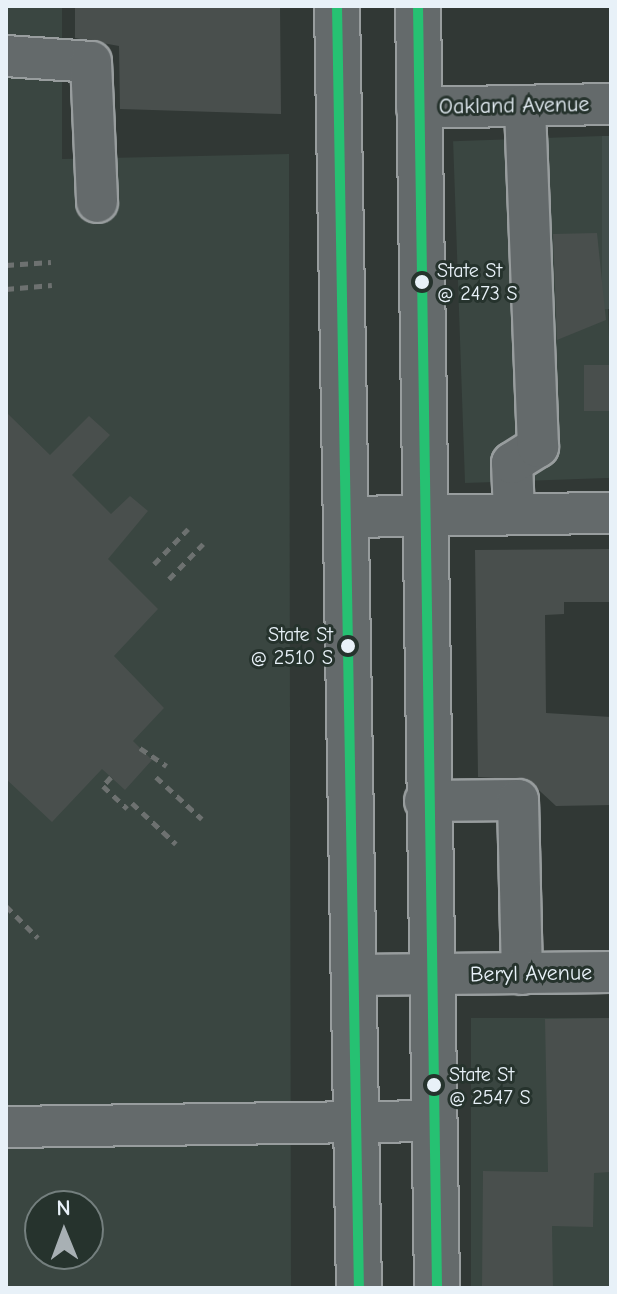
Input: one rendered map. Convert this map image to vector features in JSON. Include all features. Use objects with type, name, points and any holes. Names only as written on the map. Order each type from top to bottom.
[{"type":"main road","points":[[337,6],[359,1288]]},
{"type":"main road","points":[[418,6],[425,801],[437,1288]]},
{"type":"street","points":[[6,56],[91,62],[97,202]]},
{"type":"street","name":"Oakland Avenue","points":[[417,108],[611,104]]},
{"type":"street","points":[[514,514],[512,463],[538,447],[525,106]]},
{"type":"street","points":[[347,517],[611,513]]},
{"type":"street","points":[[425,801],[518,800],[522,974]]},
{"type":"street","name":"Beryl Avenue","points":[[355,975],[611,972]]},
{"type":"street","points":[[6,1127],[434,1121]]},
{"type":"path","points":[[6,265],[51,262]]},
{"type":"path","points":[[6,289],[52,285]]},
{"type":"path","points":[[154,564],[188,529]]},
{"type":"path","points":[[169,579],[203,544]]},
{"type":"path","points":[[140,748],[167,766]]},
{"type":"path","points":[[111,777],[103,786],[127,808]]},
{"type":"path","points":[[156,777],[202,819]]},
{"type":"path","points":[[132,803],[176,844]]},
{"type":"path","points":[[6,906],[38,938]]},
{"type":"shaded area","points":[[6,6],[62,6],[62,159],[289,154],[291,1288],[6,1288]]},
{"type":"shaded area","points":[[602,136],[611,478],[465,483],[453,141]]},
{"type":"shaded area","points":[[602,136],[611,136],[611,309],[602,309]]},
{"type":"shaded area","points":[[471,1018],[611,1018],[611,1288],[471,1288]]},
{"type":"building","points":[[75,6],[280,6],[281,114],[120,109],[119,46],[75,38]]},
{"type":"building","points":[[597,233],[606,320],[557,340],[553,234]]},
{"type":"building","points":[[584,365],[611,365],[611,411],[584,411]]},
{"type":"building","points":[[6,412],[50,455],[89,416],[110,435],[72,475],[111,514],[130,496],[148,511],[108,559],[158,609],[114,656],[164,708],[133,741],[152,760],[125,790],[102,769],[52,822],[6,779]]},
{"type":"building","points":[[611,549],[611,602],[564,602],[564,614],[545,615],[546,713],[611,717],[611,805],[556,806],[528,780],[478,777],[475,550]]},
{"type":"building","points":[[611,1018],[611,1172],[594,1173],[593,1227],[552,1226],[553,1288],[482,1288],[483,1171],[548,1172],[545,1019]]},
{"type":"transit line","points":[[337,6],[359,1288]]},
{"type":"transit line","points":[[418,6],[437,1288]]},
{"type":"place","name":"State St @ 2473 S","points":[[422,282]]},
{"type":"place","name":"State St @ 2510 S","points":[[348,646]]},
{"type":"place","name":"State St @ 2547 S","points":[[434,1085]]}]
